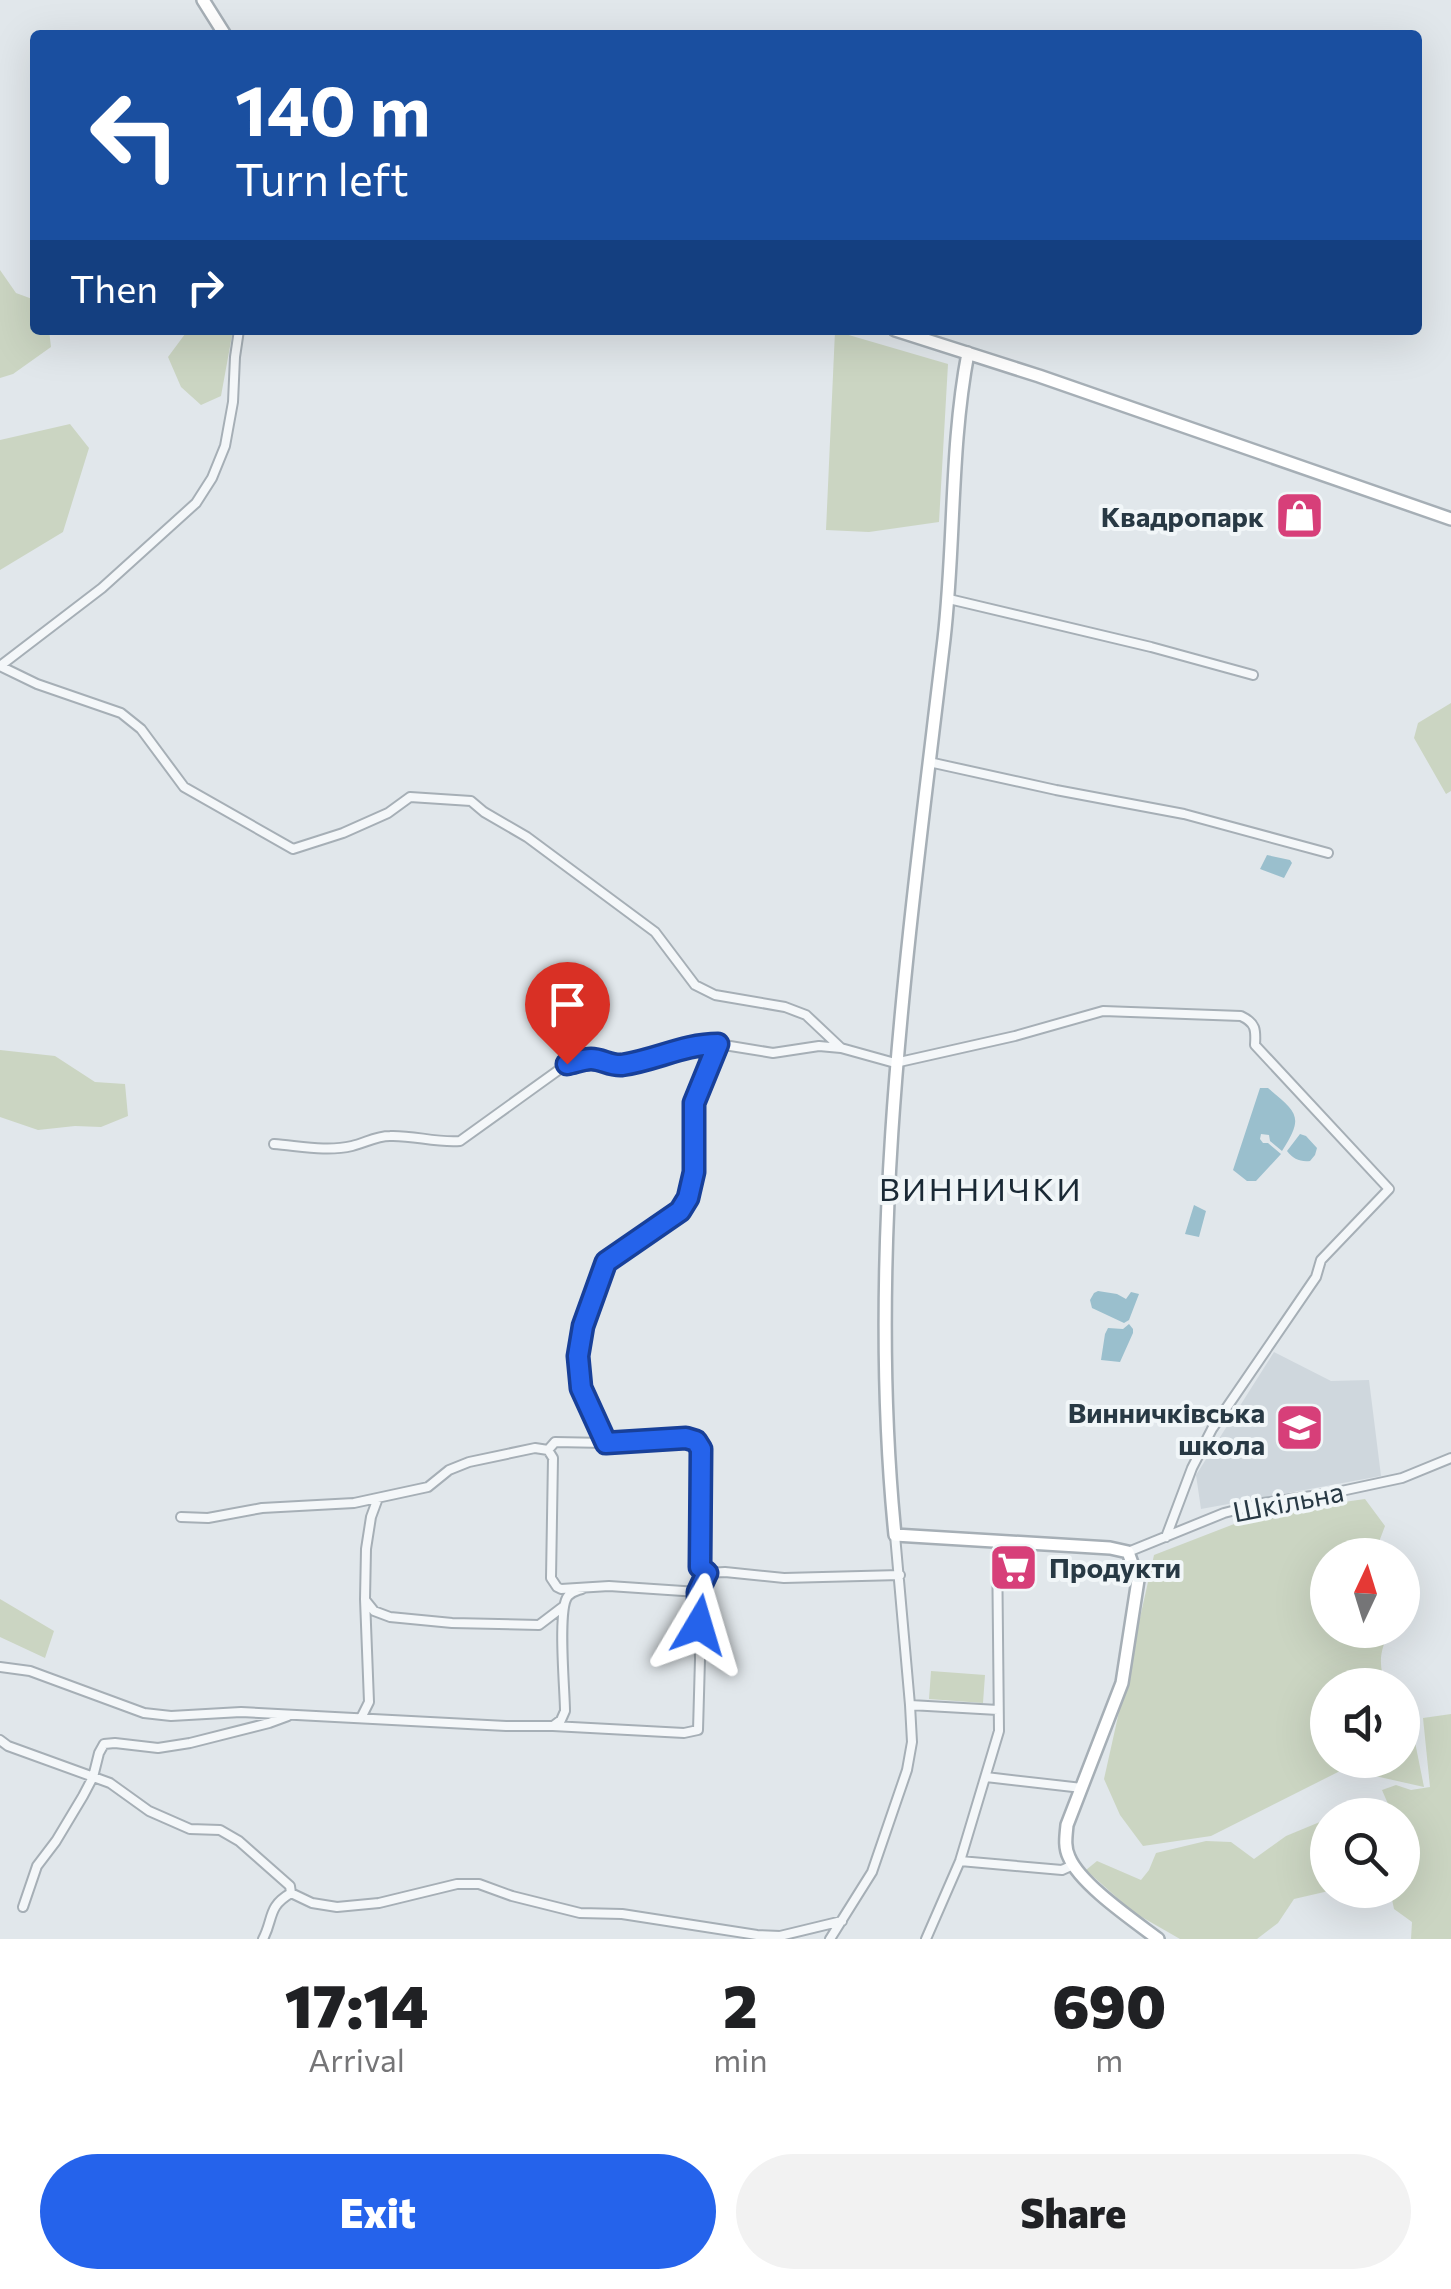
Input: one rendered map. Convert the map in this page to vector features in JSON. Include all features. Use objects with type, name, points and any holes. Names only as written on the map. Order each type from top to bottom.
[{"type":"street","points":[[203,0],[221,30]]},
{"type":"street","points":[[237,335],[233,402],[225,446],[212,478],[196,502],[102,588],[0,666],[120,714],[140,729],[184,788],[293,849],[343,833],[388,813],[410,797],[471,801],[527,837],[654,932],[695,986],[715,996],[785,1007],[806,1015],[842,1048]]},
{"type":"street","points":[[911,335],[1451,519]]},
{"type":"street","points":[[830,1939],[872,1872],[907,1770],[912,1742],[886,1374],[886,1269],[895,1063],[948,599],[956,458],[968,353]]},
{"type":"street","points":[[948,599],[1253,674]]},
{"type":"street","points":[[929,762],[1184,814],[1328,854]]},
{"type":"street","points":[[274,1144],[328,1149],[377,1137],[460,1140],[567,1064],[593,1058],[612,1066],[680,1048],[718,1044],[773,1053],[819,1046],[842,1048],[895,1063],[1102,1012],[1241,1016],[1252,1022],[1256,1030],[1255,1045],[1389,1189],[1321,1260],[1316,1277],[1212,1429],[1192,1468],[1166,1537]]},
{"type":"street","points":[[606,1443],[581,1388],[578,1356],[583,1326],[606,1262],[680,1211],[688,1198],[694,1172],[694,1103],[718,1044]]},
{"type":"street","points":[[548,1450],[555,1442],[686,1438],[696,1441],[701,1449],[700,1567],[707,1573],[784,1578],[900,1575]]},
{"type":"street","points":[[182,1518],[208,1518],[262,1508],[354,1503],[428,1487],[448,1470],[469,1462],[535,1448],[548,1450],[553,1458],[551,1578],[561,1589],[609,1586],[698,1592]]},
{"type":"street","name":"Шкільна","points":[[1128,1552],[1224,1513],[1402,1478],[1451,1458]]},
{"type":"street","points":[[362,1718],[369,1702],[366,1548],[378,1498]]},
{"type":"street","points":[[895,1535],[1128,1552],[1138,1580],[1122,1683],[1067,1825],[1065,1842],[1079,1875],[1158,1939]]},
{"type":"street","points":[[926,1939],[960,1861],[998,1731],[997,1541]]},
{"type":"street","points":[[0,1667],[30,1671],[144,1714],[241,1712],[684,1733],[698,1730],[698,1592],[707,1573]]},
{"type":"street","points":[[553,1726],[565,1711],[564,1606],[569,1596],[582,1589]]},
{"type":"street","points":[[365,1599],[374,1611],[390,1617],[452,1623],[539,1626],[564,1606]]},
{"type":"street","points":[[910,1704],[998,1710]]},
{"type":"street","points":[[23,1907],[37,1866],[93,1776],[104,1744],[158,1748],[190,1743],[292,1714]]},
{"type":"street","points":[[0,1740],[110,1783],[150,1811],[190,1829],[220,1830],[239,1841],[290,1886],[291,1894]]},
{"type":"street","points":[[986,1777],[1082,1788]]},
{"type":"street","points":[[960,1861],[1062,1870],[1073,1865]]},
{"type":"street","points":[[291,1894],[312,1903],[337,1906],[379,1902],[457,1884],[479,1884],[580,1914],[622,1914],[757,1936],[780,1936],[842,1920]]},
{"type":"street","points":[[263,1939],[278,1901],[291,1894]]},
{"type":"shaded area","name":"Винничківська школа","points":[[1274,1352],[1331,1381],[1369,1380],[1381,1476],[1201,1509],[1196,1475]]},
{"type":"green space","points":[[0,270],[16,293],[30,298],[30,335],[50,335],[51,347],[13,374],[0,378]]},
{"type":"green space","points":[[184,335],[232,335],[221,396],[201,405],[181,387],[168,357]]},
{"type":"green space","points":[[835,335],[849,335],[948,364],[939,522],[869,532],[826,530]]},
{"type":"green space","points":[[70,424],[89,448],[63,532],[0,570],[0,440]]},
{"type":"green space","points":[[1451,703],[1451,791],[1446,794],[1414,738],[1418,723]]},
{"type":"green space","points":[[0,1050],[55,1056],[95,1082],[125,1084],[128,1116],[101,1127],[38,1130],[0,1117]]},
{"type":"green space","points":[[1365,1499],[1385,1526],[1380,1538],[1310,1538],[1310,1648],[1383,1648],[1382,1668],[1310,1668],[1310,1778],[1326,1778],[1211,1836],[1143,1846],[1120,1815],[1104,1779],[1154,1555],[1260,1514]]},
{"type":"green space","points":[[0,1599],[54,1631],[45,1658],[0,1637]]},
{"type":"green space","points":[[931,1671],[985,1675],[983,1703],[929,1699]]},
{"type":"green space","points":[[1451,1714],[1451,1939],[1411,1939],[1412,1922],[1394,1908],[1420,1908],[1420,1798],[1385,1798],[1382,1790],[1396,1785],[1411,1790],[1430,1787],[1423,1718]]},
{"type":"green space","points":[[1420,1767],[1424,1787],[1384,1778],[1420,1778]]},
{"type":"green space","points":[[1310,1826],[1310,1895],[1294,1899],[1278,1923],[1257,1939],[1180,1939],[1133,1912],[1086,1870],[1097,1861],[1141,1880],[1156,1853],[1206,1841],[1231,1842],[1254,1859],[1286,1836]]},
{"type":"water","points":[[1267,855],[1290,860],[1284,878],[1260,869]]},
{"type":"water","points":[[1260,1088],[1268,1088],[1286,1104],[1295,1123],[1282,1151],[1270,1141],[1269,1135],[1261,1134],[1263,1143],[1281,1154],[1256,1181],[1247,1181],[1233,1170]]},
{"type":"water","points":[[1300,1134],[1317,1148],[1310,1161],[1297,1159],[1287,1151]]},
{"type":"water","points":[[1194,1205],[1206,1211],[1199,1237],[1185,1234]]},
{"type":"water","points":[[1098,1291],[1126,1299],[1131,1292],[1139,1294],[1129,1320],[1124,1323],[1092,1308],[1090,1300]]},
{"type":"water","points":[[1129,1324],[1133,1333],[1120,1362],[1101,1360],[1108,1328],[1123,1329]]},
{"type":"place","name":"Квадропарк","points":[[1299,516]]},
{"type":"place","name":"Винничківська школа","points":[[1300,1428]]},
{"type":"place","name":"Продукти","points":[[1014,1567]]},
{"type":"district","name":"ВИННИЧКИ","points":[[981,1188]]},
{"type":"route","points":[[567,1064],[593,1058],[612,1066],[628,1064],[680,1048],[718,1044],[694,1103],[694,1172],[688,1198],[680,1211],[606,1262],[583,1326],[578,1356],[581,1388],[606,1443],[686,1438],[696,1441],[701,1449],[700,1567],[707,1573],[698,1592],[699,1625]]}]
